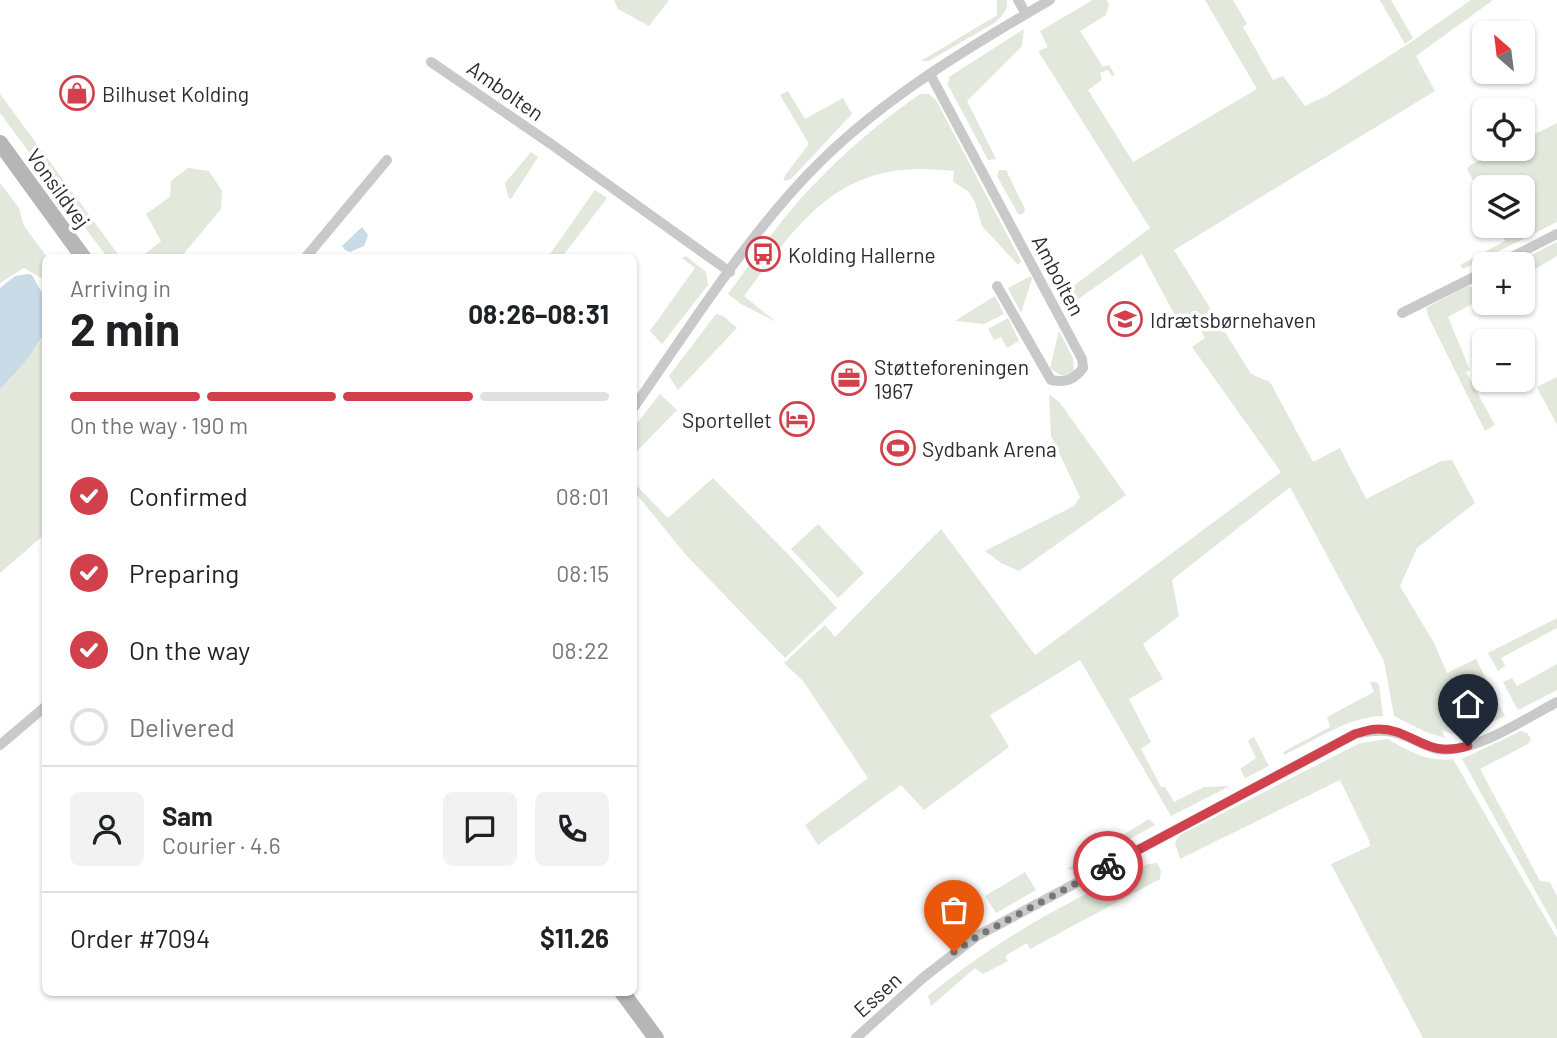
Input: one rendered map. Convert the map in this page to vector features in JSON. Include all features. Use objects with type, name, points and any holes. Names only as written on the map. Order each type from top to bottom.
[{"type":"main road","name":"Vonsildvej","points":[[0,143],[81,254]]},
{"type":"main road","points":[[625,996],[656,1038]]},
{"type":"street","points":[[1018,0],[1026,14]]},
{"type":"street","points":[[637,403],[780,206],[819,163],[886,104],[1050,0]]},
{"type":"street","name":"Ambolten","points":[[431,62],[730,272]]},
{"type":"street","name":"Ambolten","points":[[930,74],[1082,359],[1083,368],[1076,377],[1063,382],[1051,380],[997,286]]},
{"type":"street","points":[[309,254],[387,160]]},
{"type":"street","points":[[1522,252],[1557,234]]},
{"type":"street","points":[[1402,313],[1472,278]]},
{"type":"street","name":"Essen","points":[[856,1038],[924,977],[978,936],[1355,734],[1377,729],[1399,733],[1436,750],[1454,750],[1482,741],[1557,702]]},
{"type":"street","points":[[0,745],[42,709]]},
{"type":"shaded area","points":[[614,0],[669,0],[649,26],[618,9]]},
{"type":"shaded area","points":[[997,0],[1007,0],[1007,4],[996,22],[929,61],[921,61],[997,15]]},
{"type":"shaded area","points":[[1093,0],[1106,0],[1109,4],[1106,15],[1080,31],[1103,67],[1109,65],[1115,75],[1112,76],[1108,70],[1100,73],[1102,80],[1088,90],[1133,162],[1257,89],[1205,0],[1233,0],[1247,24],[1243,27],[1273,80],[1283,76],[1305,106],[1328,95],[1408,44],[1471,0],[1493,0],[1416,56],[1435,91],[1174,250],[1251,374],[1270,382],[1313,462],[1340,448],[1366,499],[1441,461],[1452,460],[1475,503],[1417,548],[1400,586],[1434,643],[1447,673],[1476,659],[1505,716],[1460,737],[1442,730],[1445,738],[1394,716],[1384,661],[1290,487],[1172,580],[1179,616],[1143,644],[1163,679],[1129,699],[1151,742],[1141,749],[1161,787],[1165,787],[1174,802],[1204,787],[1230,786],[1171,816],[1080,660],[990,715],[1009,747],[924,810],[901,785],[818,845],[805,825],[868,778],[803,681],[784,663],[825,625],[835,637],[941,529],[1035,655],[960,711],[1281,472],[1192,347],[1205,338],[1192,315],[1179,323],[1142,254],[1067,307],[1063,294],[1150,228],[1038,51],[1048,47],[1040,31]]},
{"type":"shaded area","points":[[1380,0],[1391,0],[1413,38],[1405,44]]},
{"type":"shaded area","points":[[1024,29],[1022,46],[967,101],[996,159],[988,160],[948,85],[949,77]]},
{"type":"shaded area","points":[[788,91],[805,119],[843,98],[852,114],[791,179],[783,181],[809,144],[780,95]]},
{"type":"shaded area","points":[[0,94],[118,254],[105,254],[0,113]]},
{"type":"shaded area","points":[[920,94],[929,94],[936,100],[1021,261],[1018,265],[982,226],[975,202],[968,191],[953,182],[954,171],[915,169],[882,173],[854,183],[807,217],[786,240],[744,296],[776,322],[728,294],[782,221],[813,185],[865,137]]},
{"type":"shaded area","points":[[1557,123],[1557,222],[1535,233],[1535,175],[1472,175],[1472,178],[1467,169],[1478,161],[1535,161],[1535,134]]},
{"type":"shaded area","points":[[531,152],[538,157],[511,199],[508,197],[505,183]]},
{"type":"shaded area","points":[[188,168],[209,171],[222,191],[221,209],[184,254],[145,254],[161,241],[146,214],[170,197],[171,181]]},
{"type":"shaded area","points":[[999,170],[1006,170],[1025,209],[1023,214],[1018,214],[997,176]]},
{"type":"shaded area","points":[[0,183],[19,208],[24,226],[45,254],[42,254],[42,278],[24,268],[0,283]]},
{"type":"shaded area","points":[[595,190],[607,198],[564,254],[550,254]]},
{"type":"shaded area","points":[[1503,238],[1525,238],[1497,252],[1484,252],[1505,241]]},
{"type":"shaded area","points":[[1557,242],[1557,256],[1535,269],[1535,253]]},
{"type":"shaded area","points":[[686,256],[706,272],[708,285],[662,344],[650,331],[695,268],[682,258]]},
{"type":"shaded area","points":[[1472,259],[1472,264],[1463,269],[1460,265]]},
{"type":"shaded area","points":[[1031,276],[1032,279],[1021,313],[1008,288]]},
{"type":"shaded area","points":[[1467,286],[1472,287],[1472,304],[1448,317],[1470,370],[1466,372],[1472,383],[1472,392],[1477,392],[1495,425],[1485,431],[1429,318],[1426,308]]},
{"type":"shaded area","points":[[995,296],[1004,314],[984,324],[955,321]]},
{"type":"shaded area","points":[[716,314],[723,316],[737,328],[678,390],[669,376]]},
{"type":"shaded area","points":[[1008,318],[1019,341],[1007,348],[1001,337],[994,340],[988,329]]},
{"type":"shaded area","points":[[1059,331],[1073,358],[1074,374],[1068,377],[1050,368]]},
{"type":"shaded area","points":[[42,340],[42,537],[0,573],[0,389]]},
{"type":"shaded area","points":[[1557,377],[1557,425],[1537,387]]},
{"type":"shaded area","points":[[660,394],[677,410],[637,451],[637,423]]},
{"type":"shaded area","points":[[1049,394],[1060,403],[1126,495],[1019,571],[1001,563],[985,551],[1074,506],[1080,497],[1051,436]]},
{"type":"shaded area","points":[[713,478],[837,608],[785,658],[686,555],[637,495],[637,486],[668,518]]},
{"type":"shaded area","points":[[818,524],[864,573],[838,598],[791,549]]},
{"type":"shaded area","points":[[1557,618],[1557,628],[1501,658],[1505,666],[1498,671],[1488,653]]},
{"type":"shaded area","points":[[1557,664],[1557,690],[1518,710],[1503,682],[1512,678],[1517,686]]},
{"type":"shaded area","points":[[1370,682],[1379,685],[1383,716],[1344,725],[1284,755],[1283,752],[1330,727],[1327,717],[1374,692]]},
{"type":"shaded area","points":[[1521,731],[1527,733],[1531,739],[1528,744],[1480,769],[1540,881],[1550,882],[1557,896],[1557,930],[1462,759]]},
{"type":"shaded area","points":[[1254,737],[1269,766],[1245,778],[1240,769],[1256,758],[1248,741]]},
{"type":"shaded area","points":[[1388,739],[1427,758],[1453,759],[1557,938],[1557,1038],[1423,1038],[1331,864],[1370,846],[1340,780],[1180,859],[1175,843],[1180,835],[1360,743]]},
{"type":"shaded area","points":[[1149,819],[1155,825],[1074,870],[1067,869]]},
{"type":"shaded area","points":[[1157,863],[1161,871],[1160,879],[1030,949],[1027,943],[1005,956],[1008,961],[983,974],[975,968],[931,1006],[928,996],[1006,939],[1089,892],[1148,864]]},
{"type":"shaded area","points":[[1025,872],[1036,890],[996,913],[985,896]]},
{"type":"water","points":[[362,227],[368,235],[364,246],[350,252],[345,250],[342,246]]},
{"type":"water","points":[[32,275],[42,293],[42,338],[0,389],[0,288],[15,276]]},
{"type":"way so far","points":[[954,952],[978,936],[1108,866]]},
{"type":"place","name":"Bilhuset Kolding","points":[[77,93]]},
{"type":"place","name":"Kolding Hallerne","points":[[763,254]]},
{"type":"place","name":"Idrætsbørnehaven","points":[[1125,319]]},
{"type":"place","name":"Støtteforeningen 1967","points":[[849,378]]},
{"type":"place","name":"Sportellet","points":[[797,419]]},
{"type":"place","name":"Sydbank Arena","points":[[898,448]]},
{"type":"route","points":[[1108,866],[1355,734],[1377,729],[1399,733],[1436,750],[1454,750],[1468,746]]}]
